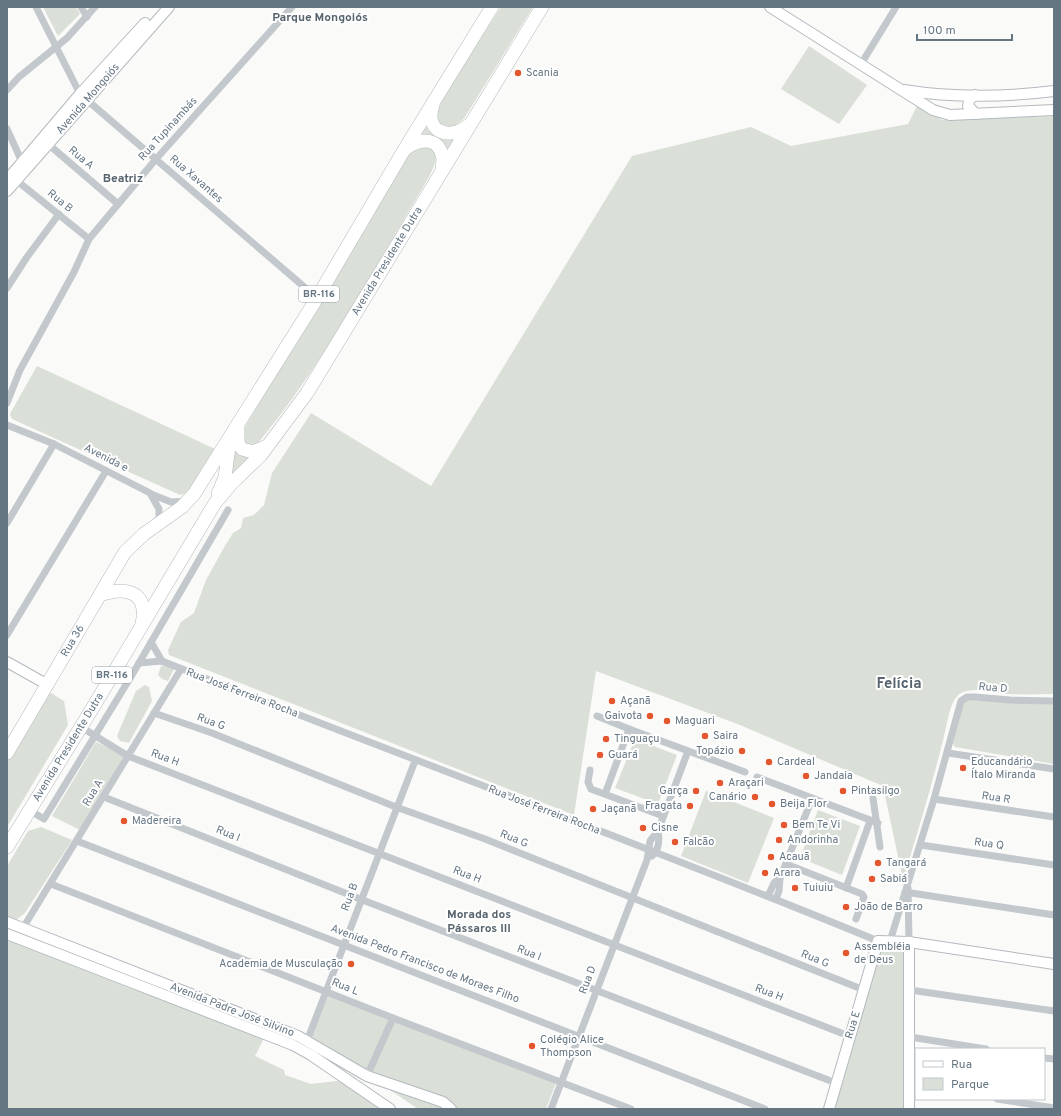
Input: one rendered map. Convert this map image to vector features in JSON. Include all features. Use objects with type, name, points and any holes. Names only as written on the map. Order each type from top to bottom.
[{"type":"highway","name":"Avenida Presidente Dutra","points":[[7,847],[28,810],[81,727],[215,503],[225,477],[231,435],[317,298],[434,99],[492,7]]},
{"type":"highway","name":"Avenida Presidente Dutra","points":[[215,503],[270,444],[307,393],[542,7]]},
{"type":"highway","points":[[434,99],[430,111],[436,128],[441,132],[452,134],[461,131],[473,120]]},
{"type":"highway","points":[[404,150],[419,141],[426,140],[434,144],[442,155],[442,171]]},
{"type":"highway","points":[[238,424],[238,443],[242,449],[250,452],[256,452],[270,444]]},
{"type":"highway","name":"Rua 36","points":[[7,753],[125,552],[144,534],[189,501],[231,435]]},
{"type":"highway","points":[[100,595],[114,590],[133,593],[139,599],[144,608],[142,625]]},
{"type":"main road","name":"Avenida Mongoiós","points":[[12,180],[48,144],[83,97],[160,7]]},
{"type":"main road","name":"Avenida Mongoiós","points":[[7,191],[22,162],[169,7]]},
{"type":"main road","points":[[770,7],[902,89],[919,102],[943,113],[950,115],[1054,110]]},
{"type":"main road","points":[[902,89],[919,92],[975,95],[1015,95],[1054,92]]},
{"type":"main road","points":[[975,95],[969,100],[968,106],[976,114]]},
{"type":"main road","points":[[7,662],[48,685]]},
{"type":"main road","name":"Avenida Padre José Silvino","points":[[7,922],[307,1040],[367,1076],[451,1109]]},
{"type":"main road","name":"Avenida Padre José Silvino","points":[[7,934],[293,1045],[317,1059],[390,1109]]},
{"type":"main road","name":"Rua José Ferreira Rocha","points":[[878,941],[909,942],[1054,964]]},
{"type":"main road","name":"Rua E","points":[[829,1109],[849,1036],[878,941]]},
{"type":"main road","points":[[909,942],[910,1037],[913,1086],[910,1109]]},
{"type":"street","name":"Rua Xavantes","points":[[36,7],[56,48],[83,97],[317,298]]},
{"type":"street","points":[[81,7],[87,17]]},
{"type":"street","points":[[7,90],[19,77],[56,48],[95,7]]},
{"type":"street","name":"Rua Tupinambás","points":[[7,403],[20,370],[74,272],[89,239],[156,159],[292,7]]},
{"type":"street","points":[[861,64],[896,7]]},
{"type":"street","points":[[7,129],[22,162]]},
{"type":"street","name":"Rua A","points":[[48,144],[118,204]]},
{"type":"street","name":"Rua B","points":[[12,180],[59,214],[89,239]]},
{"type":"street","points":[[7,288],[27,257],[59,214]]},
{"type":"street","name":"Avenida e","points":[[7,425],[54,444],[150,494],[171,502],[189,501]]},
{"type":"street","points":[[7,523],[54,444]]},
{"type":"street","points":[[7,635],[106,471]]},
{"type":"street","points":[[144,534],[159,518],[157,503],[150,494]]},
{"type":"street","points":[[28,810],[44,819],[96,736],[228,510]]},
{"type":"street","points":[[139,663],[162,661],[151,642]]},
{"type":"street","name":"Rua José Ferreira Rocha","points":[[162,661],[414,761],[776,899],[878,941]]},
{"type":"street","name":"Rua A","points":[[23,928],[181,669]]},
{"type":"street","name":"Rua D","points":[[948,753],[959,704],[963,698],[975,697],[1010,700],[1054,701]]},
{"type":"street","name":"Rua G","points":[[154,713],[212,733],[396,807],[485,838],[864,990]]},
{"type":"street","points":[[597,716],[745,772]]},
{"type":"street","name":"Rua H","points":[[81,727],[128,756],[849,1036]]},
{"type":"street","points":[[606,794],[629,729]]},
{"type":"street","points":[[647,860],[656,853],[659,840],[658,831],[688,751]]},
{"type":"street","points":[[890,941],[921,845],[948,753],[1054,769]]},
{"type":"street","name":"Rua B","points":[[307,1040],[414,761]]},
{"type":"street","points":[[590,770],[589,786],[591,789],[663,816]]},
{"type":"street","points":[[757,777],[874,822]]},
{"type":"street","name":"Rua I","points":[[104,797],[360,899],[836,1083]]},
{"type":"street","points":[[776,899],[779,891],[780,878],[812,798]]},
{"type":"street","points":[[873,798],[874,822],[880,846]]},
{"type":"street","name":"Rua R","points":[[934,799],[1054,818]]},
{"type":"street","points":[[846,888],[874,822]]},
{"type":"street","points":[[647,849],[652,837],[658,831]]},
{"type":"street","name":"Avenida Pedro Francisco de Moraes Filho","points":[[77,841],[765,1109]]},
{"type":"street","name":"Rua Q","points":[[921,845],[1054,865]]},
{"type":"street","name":"Rua D","points":[[551,1109],[595,990],[647,860],[647,849]]},
{"type":"street","points":[[786,864],[863,895],[856,918]]},
{"type":"street","points":[[768,896],[774,883],[780,878]]},
{"type":"street","name":"Rua L","points":[[51,884],[393,1018],[631,1109]]},
{"type":"street","points":[[907,890],[1054,915]]},
{"type":"street","points":[[907,890],[909,942]]},
{"type":"street","points":[[910,990],[1054,1011]]},
{"type":"street","points":[[367,1076],[393,1018]]},
{"type":"street","points":[[910,1037],[980,1048]]},
{"type":"street","points":[[1003,1100],[1054,1108]]},
{"type":"green space","points":[[43,7],[76,7],[80,14],[58,36]]},
{"type":"green space","points":[[501,7],[533,7],[465,117],[455,126],[447,128],[440,123],[437,116],[439,102]]},
{"type":"green space","points":[[809,46],[867,85],[839,124],[781,89]]},
{"type":"green space","points":[[918,104],[942,120],[1054,116],[1054,694],[1015,694],[972,690],[961,693],[957,696],[950,711],[930,788],[903,880],[883,786],[740,725],[596,671],[574,815],[169,655],[168,650],[181,622],[194,613],[206,580],[226,544],[233,533],[241,528],[243,518],[254,515],[264,505],[272,473],[311,413],[431,486],[632,156],[751,127],[791,146],[908,124]]},
{"type":"green space","points":[[427,122],[454,139],[445,153],[420,136]]},
{"type":"green space","points":[[428,147],[432,150],[436,157],[435,165],[429,177],[327,347],[282,412],[258,443],[245,443],[242,433],[245,427],[410,153],[413,149]]},
{"type":"green space","points":[[37,366],[215,449],[188,493],[180,495],[12,419],[10,415],[11,412]]},
{"type":"green space","points":[[235,448],[250,455],[227,483]]},
{"type":"green space","points":[[166,665],[174,669],[168,681],[162,679],[158,675],[161,666]]},
{"type":"green space","points":[[145,685],[149,687],[152,701],[129,743],[120,741],[117,736],[136,691]]},
{"type":"green space","points":[[51,693],[64,701],[68,725],[7,827],[7,758],[41,700]]},
{"type":"green space","points":[[966,700],[1054,702],[1054,764],[955,747],[953,744],[960,704]]},
{"type":"green space","points":[[635,739],[677,755],[658,804],[615,788]]},
{"type":"green space","points":[[96,742],[124,755],[80,830],[52,816]]},
{"type":"green space","points":[[706,791],[774,818],[748,883],[681,856]]},
{"type":"green space","points":[[818,810],[860,826],[842,875],[800,858]]},
{"type":"green space","points":[[41,827],[72,840],[25,913],[16,920],[7,917],[7,866],[28,831]]},
{"type":"green space","points":[[7,934],[12,936],[13,942],[129,988],[265,1036],[255,1056],[284,1070],[285,1075],[311,1084],[345,1080],[390,1109],[7,1109]]},
{"type":"green space","points":[[886,944],[900,944],[906,955],[907,1109],[832,1109],[881,947]]},
{"type":"green space","points":[[329,994],[556,1083],[546,1109],[418,1109],[312,1037]]},
{"type":"place","name":"Scania","points":[[518,73]]},
{"type":"place","name":"Açanã","points":[[612,701]]},
{"type":"place","name":"Gaivota","points":[[650,716]]},
{"type":"place","name":"Maguari","points":[[667,721]]},
{"type":"place","name":"Saira","points":[[705,736]]},
{"type":"place","name":"Tinguaçu","points":[[606,739]]},
{"type":"place","name":"Topázio","points":[[742,751]]},
{"type":"place","name":"Guará","points":[[600,755]]},
{"type":"place","name":"Cardeal","points":[[769,762]]},
{"type":"place","name":"Educandário Ítalo Miranda","points":[[963,768]]},
{"type":"place","name":"Jandaia","points":[[806,776]]},
{"type":"place","name":"Araçari","points":[[720,783]]},
{"type":"place","name":"Garça","points":[[696,791]]},
{"type":"place","name":"Pintasilgo","points":[[843,791]]},
{"type":"place","name":"Canário","points":[[755,797]]},
{"type":"place","name":"Beija Flor","points":[[772,804]]},
{"type":"place","name":"Fragata","points":[[690,806]]},
{"type":"place","name":"Jaçanã","points":[[593,809]]},
{"type":"place","name":"Madereira","points":[[124,821]]},
{"type":"place","name":"Bem Te Vi","points":[[784,825]]},
{"type":"place","name":"Cisne","points":[[643,828]]},
{"type":"place","name":"Andorinha","points":[[779,840]]},
{"type":"place","name":"Falcão","points":[[675,842]]},
{"type":"place","name":"Acauã","points":[[771,857]]},
{"type":"place","name":"Tangará","points":[[878,863]]},
{"type":"place","name":"Arara","points":[[765,873]]},
{"type":"place","name":"Sabiá","points":[[872,879]]},
{"type":"place","name":"Tuiuiu","points":[[795,888]]},
{"type":"place","name":"João de Barro","points":[[846,907]]},
{"type":"place","name":"Assembléia de Deus","points":[[846,953]]},
{"type":"place","name":"Academia de Musculação","points":[[351,964]]},
{"type":"place","name":"Colégio Alice Thompson","points":[[532,1046]]},
{"type":"district","name":"Parque Mongoiós","points":[[320,18]]},
{"type":"district","name":"Beatriz","points":[[123,179]]},
{"type":"district","name":"Felícia","points":[[899,684]]},
{"type":"district","name":"Morada dos Pássaros III","points":[[479,922]]}]
